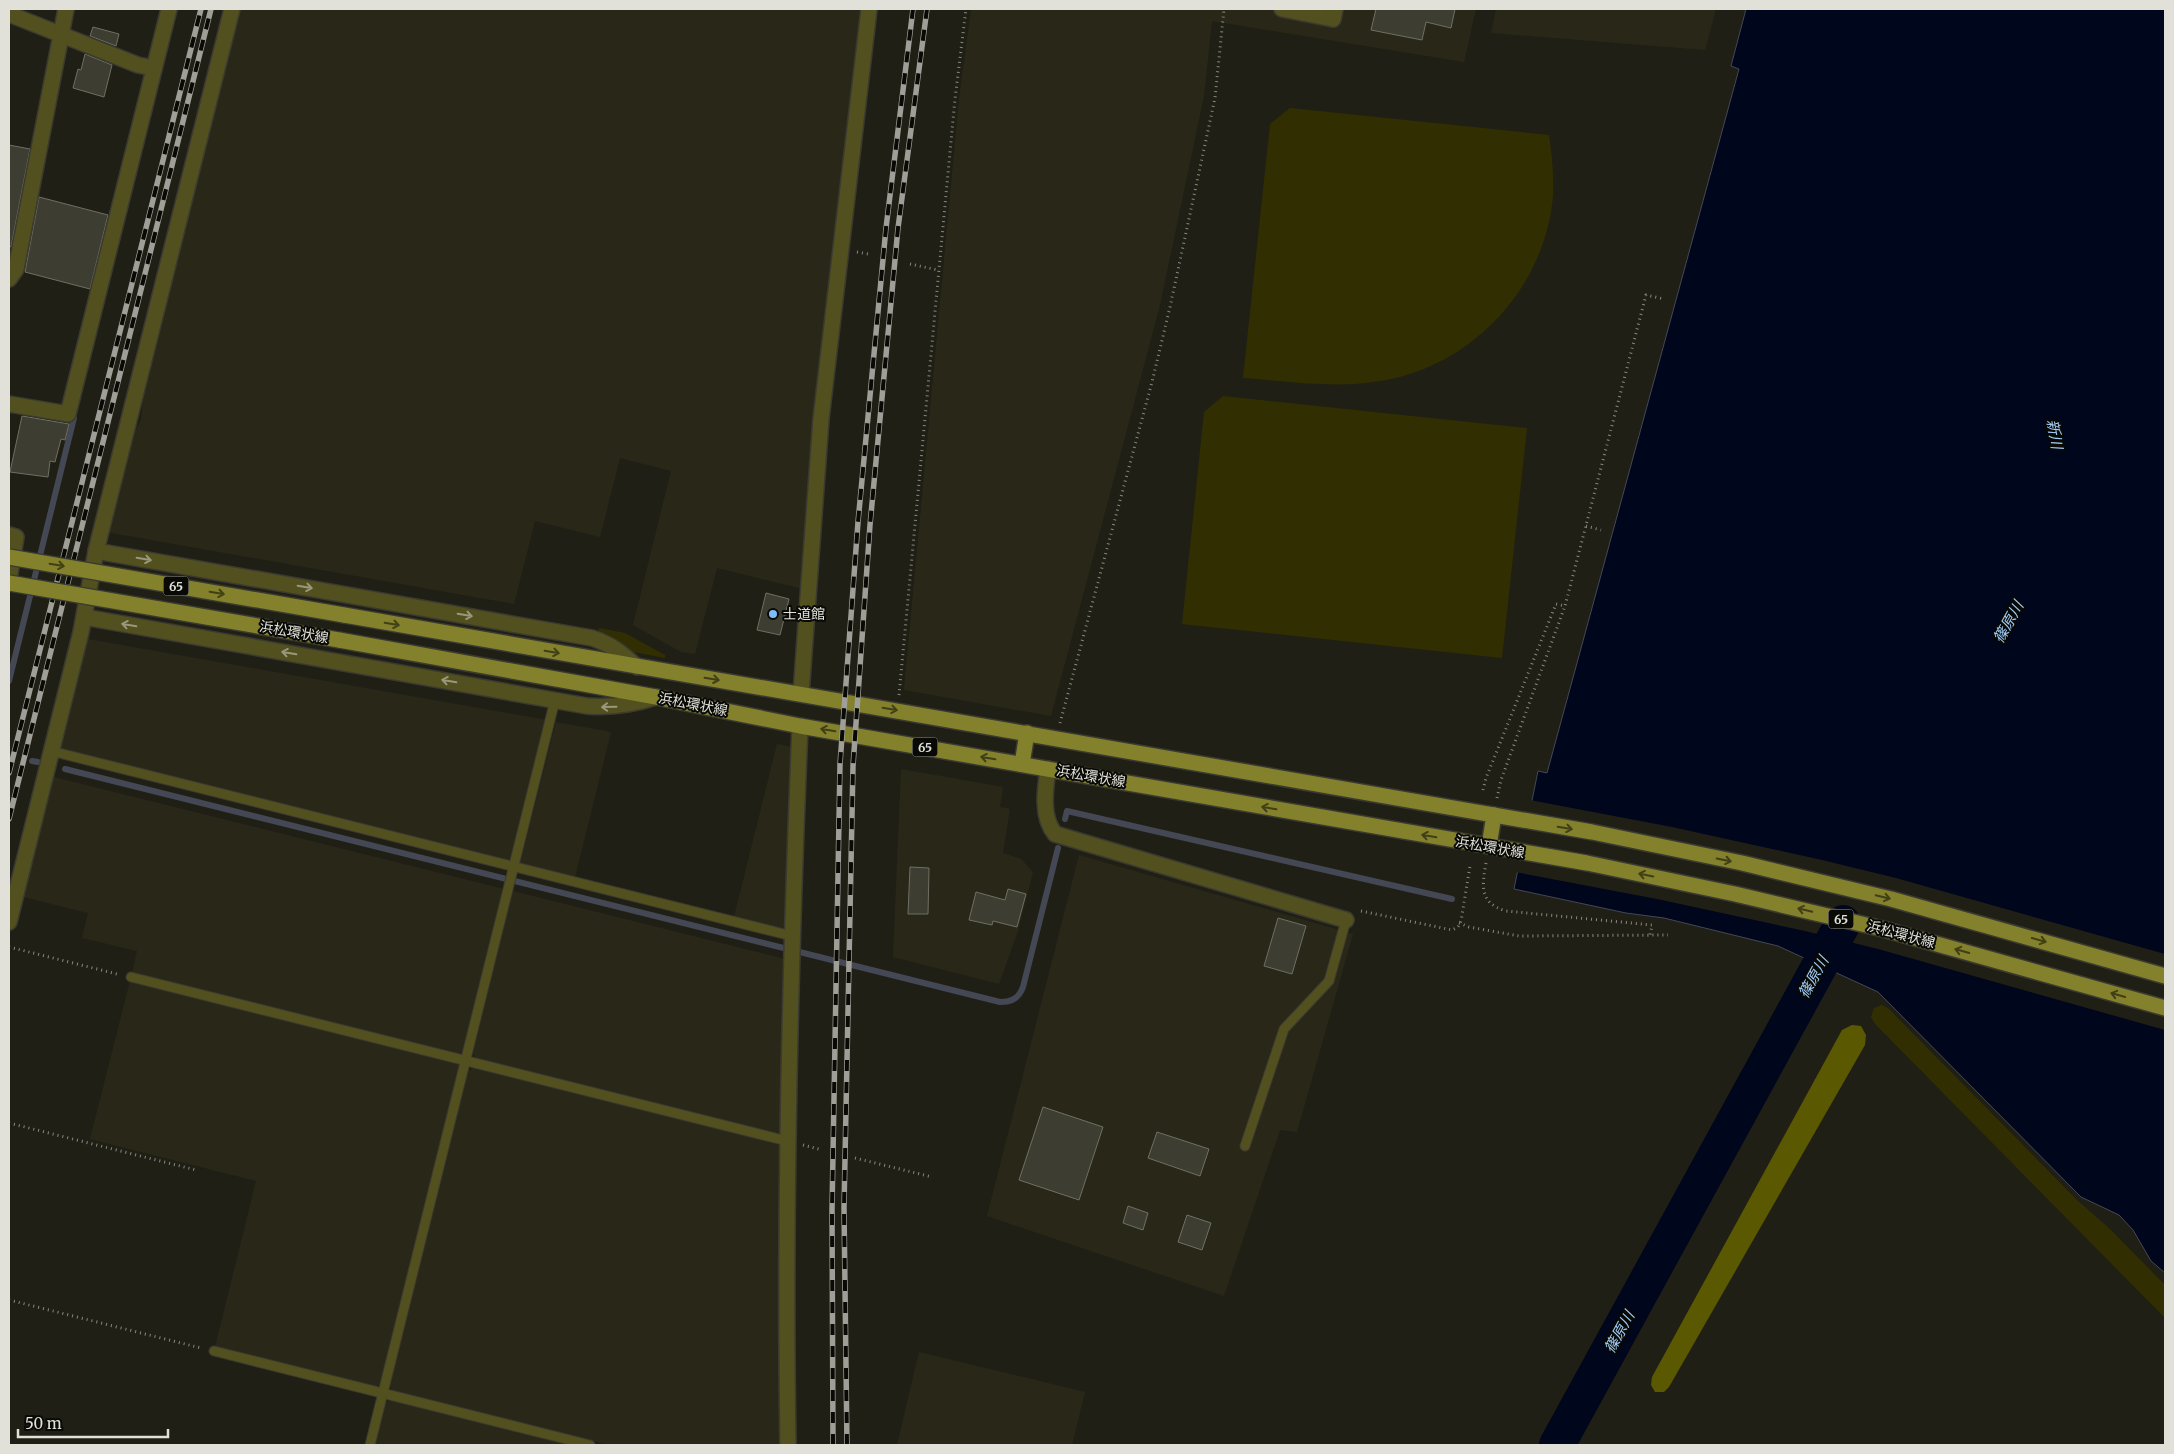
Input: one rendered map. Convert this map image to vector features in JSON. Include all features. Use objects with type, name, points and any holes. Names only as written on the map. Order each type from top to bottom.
[{"type":"main road","name":"浜松環状線","points":[[9,557],[638,667],[897,710],[1630,840],[1817,880],[2165,976]]},
{"type":"main road","name":"浜松環状線","points":[[9,581],[656,697],[800,726],[1512,850],[1661,878],[1883,929],[2165,1008]]},
{"type":"main road","points":[[1022,764],[1027,733]]},
{"type":"main road","points":[[1489,846],[1494,815]]},
{"type":"street","points":[[9,279],[16,270],[66,9]]},
{"type":"street","points":[[9,404],[68,414],[169,9]]},
{"type":"street","points":[[9,922],[84,617],[96,551],[232,9]]},
{"type":"street","points":[[801,694],[821,419],[869,9]]},
{"type":"street","points":[[1282,9],[1334,14]]},
{"type":"street","points":[[9,14],[138,64],[154,68]]},
{"type":"street","points":[[9,535],[16,537],[9,581]]},
{"type":"street","points":[[96,551],[592,638],[606,642],[638,667]]},
{"type":"street","points":[[84,617],[608,708],[630,706],[656,697]]},
{"type":"street","points":[[788,1445],[787,1141],[800,726]]},
{"type":"street","points":[[1048,769],[1044,792],[1046,810],[1050,828],[1056,834],[1346,920]]},
{"type":"lane","points":[[370,1445],[510,888],[555,700]]},
{"type":"lane","points":[[51,751],[792,939]]},
{"type":"lane","points":[[1245,1146],[1284,1029],[1329,981],[1346,920]]},
{"type":"lane","points":[[131,977],[787,1141]]},
{"type":"lane","points":[[214,1351],[590,1445]]},
{"type":"path","points":[[897,710],[938,270],[966,9]]},
{"type":"path","points":[[1056,738],[1161,345],[1212,113],[1224,9]]},
{"type":"path","points":[[910,264],[938,270]]},
{"type":"path","points":[[1497,799],[1501,780],[1565,606],[1646,295],[1664,299]]},
{"type":"path","points":[[1586,526],[1601,530]]},
{"type":"path","points":[[1484,790],[1486,778],[1556,604],[1565,606]]},
{"type":"path","points":[[1486,863],[1483,882],[1484,892],[1488,901],[1496,908],[1506,911],[1652,926],[1650,935]]},
{"type":"path","points":[[1346,920],[1360,911],[1452,930],[1459,923],[1470,866]]},
{"type":"path","points":[[1459,923],[1469,927],[1519,936],[1668,934]]},
{"type":"path","points":[[9,947],[131,977]]},
{"type":"path","points":[[9,1123],[196,1170]]},
{"type":"path","points":[[855,1158],[932,1178]]},
{"type":"path","points":[[9,1300],[214,1351]]},
{"type":"shaded area","points":[[237,9],[863,9],[803,589],[717,568],[695,654],[681,652],[633,625],[671,471],[620,458],[600,537],[535,521],[514,604],[106,532],[131,438],[141,420],[146,373]]},
{"type":"shaded area","points":[[971,9],[1476,9],[1464,62],[1212,21],[1204,96],[1160,305],[1051,716],[904,690],[959,99]]},
{"type":"shaded area","points":[[1496,9],[1716,9],[1705,50],[1491,33]]},
{"type":"shaded area","points":[[1290,108],[1549,135],[1553,196],[1547,230],[1535,262],[1519,292],[1498,318],[1473,341],[1444,359],[1413,373],[1380,381],[1329,384],[1243,378],[1270,124]]},
{"type":"shaded area","points":[[1223,396],[1527,428],[1502,658],[1182,624],[1204,412]]},
{"type":"shaded area","points":[[599,628],[625,633],[665,655],[665,658],[633,652],[609,635],[598,632]]},
{"type":"shaded area","points":[[88,639],[547,720],[512,862],[61,749]]},
{"type":"shaded area","points":[[556,722],[611,732],[575,877],[520,864]]},
{"type":"shaded area","points":[[777,744],[793,747],[786,930],[734,917]]},
{"type":"shaded area","points":[[901,769],[1003,787],[1000,807],[1010,809],[1003,853],[1021,859],[1033,872],[1018,931],[999,984],[893,957]]},
{"type":"shaded area","points":[[54,777],[504,889],[464,1051],[458,1055],[132,973],[137,951],[82,938],[88,913],[24,897]]},
{"type":"shaded area","points":[[1079,855],[1353,934],[1297,1132],[1280,1130],[1224,1296],[987,1216]]},
{"type":"shaded area","points":[[513,891],[785,959],[781,1135],[476,1059],[473,1053]]},
{"type":"shaded area","points":[[130,981],[457,1063],[460,1069],[381,1384],[376,1387],[215,1347],[256,1181],[90,1139]]},
{"type":"shaded area","points":[[1882,1005],[1888,1008],[2077,1200],[2111,1230],[2165,1285],[2165,1318],[1875,1024],[1871,1017],[1874,1008]]},
{"type":"shaded area","points":[[1852,1025],[1861,1026],[1866,1035],[1865,1045],[1669,1387],[1664,1392],[1655,1392],[1651,1385],[1652,1377],[1842,1030]]},
{"type":"shaded area","points":[[474,1068],[781,1144],[782,1445],[609,1445],[393,1391],[390,1386],[468,1071]]},
{"type":"shaded area","points":[[919,1352],[1085,1392],[1072,1445],[897,1445]]},
{"type":"shaded area","points":[[391,1400],[571,1445],[375,1445],[385,1403]]},
{"type":"water","name":"新川","points":[[1746,9],[2165,9],[2165,1273],[2151,1261],[2133,1230],[2119,1215],[2081,1197],[1878,992],[1778,946],[1664,918],[1626,913],[1514,889],[1538,771],[1547,773],[1739,69],[1731,66]]},
{"type":"pier","points":[[1530,800],[1672,827],[1822,860],[1896,878],[2165,954],[2165,1030],[1878,949],[1805,931],[1657,899],[1515,872]]},
{"type":"building","points":[[1376,9],[1455,9],[1451,28],[1426,22],[1422,40],[1371,30]]},
{"type":"building","points":[[93,27],[119,34],[116,46],[90,36]]},
{"type":"building","points":[[85,54],[112,65],[104,97],[73,88],[78,69],[81,70]]},
{"type":"building","points":[[9,145],[30,149],[11,247],[9,246]]},
{"type":"building","points":[[39,197],[108,215],[90,289],[25,272]]},
{"type":"building","points":[[22,416],[69,424],[65,440],[61,439],[55,462],[50,461],[48,477],[10,472]]},
{"type":"building","points":[[766,593],[789,599],[780,635],[757,630]]},
{"type":"building","points":[[910,867],[929,868],[928,914],[908,914]]},
{"type":"building","points":[[1008,889],[1026,894],[1017,927],[993,921],[992,925],[969,920],[976,892],[1005,900]]},
{"type":"building","points":[[1278,918],[1306,926],[1292,974],[1264,966]]},
{"type":"building","points":[[1043,1107],[1103,1127],[1079,1200],[1019,1180]]},
{"type":"building","points":[[1157,1132],[1209,1149],[1200,1176],[1148,1158]]},
{"type":"building","points":[[1128,1206],[1148,1213],[1143,1230],[1123,1223]]},
{"type":"building","points":[[1187,1215],[1211,1223],[1202,1250],[1178,1242]]},
{"type":"waterway","points":[[9,681],[74,418]]},
{"type":"waterway","points":[[32,761],[38,762]]},
{"type":"waterway","points":[[65,769],[1000,1002],[1014,999],[1023,987],[1058,848]]},
{"type":"waterway","points":[[1065,819],[1067,811],[1452,899]]},
{"type":"waterway","name":"篠原川","points":[[1557,1445],[1843,923]]},
{"type":"railway","points":[[9,773],[201,9]]},
{"type":"railway","points":[[9,819],[211,9]]},
{"type":"railway","points":[[833,1445],[832,1210],[840,764],[858,522],[886,228],[913,9]]},
{"type":"railway","points":[[847,1445],[844,1208],[853,766],[870,525],[898,228],[927,9]]},
{"type":"place","name":"士道館","points":[[773,614]]}]
